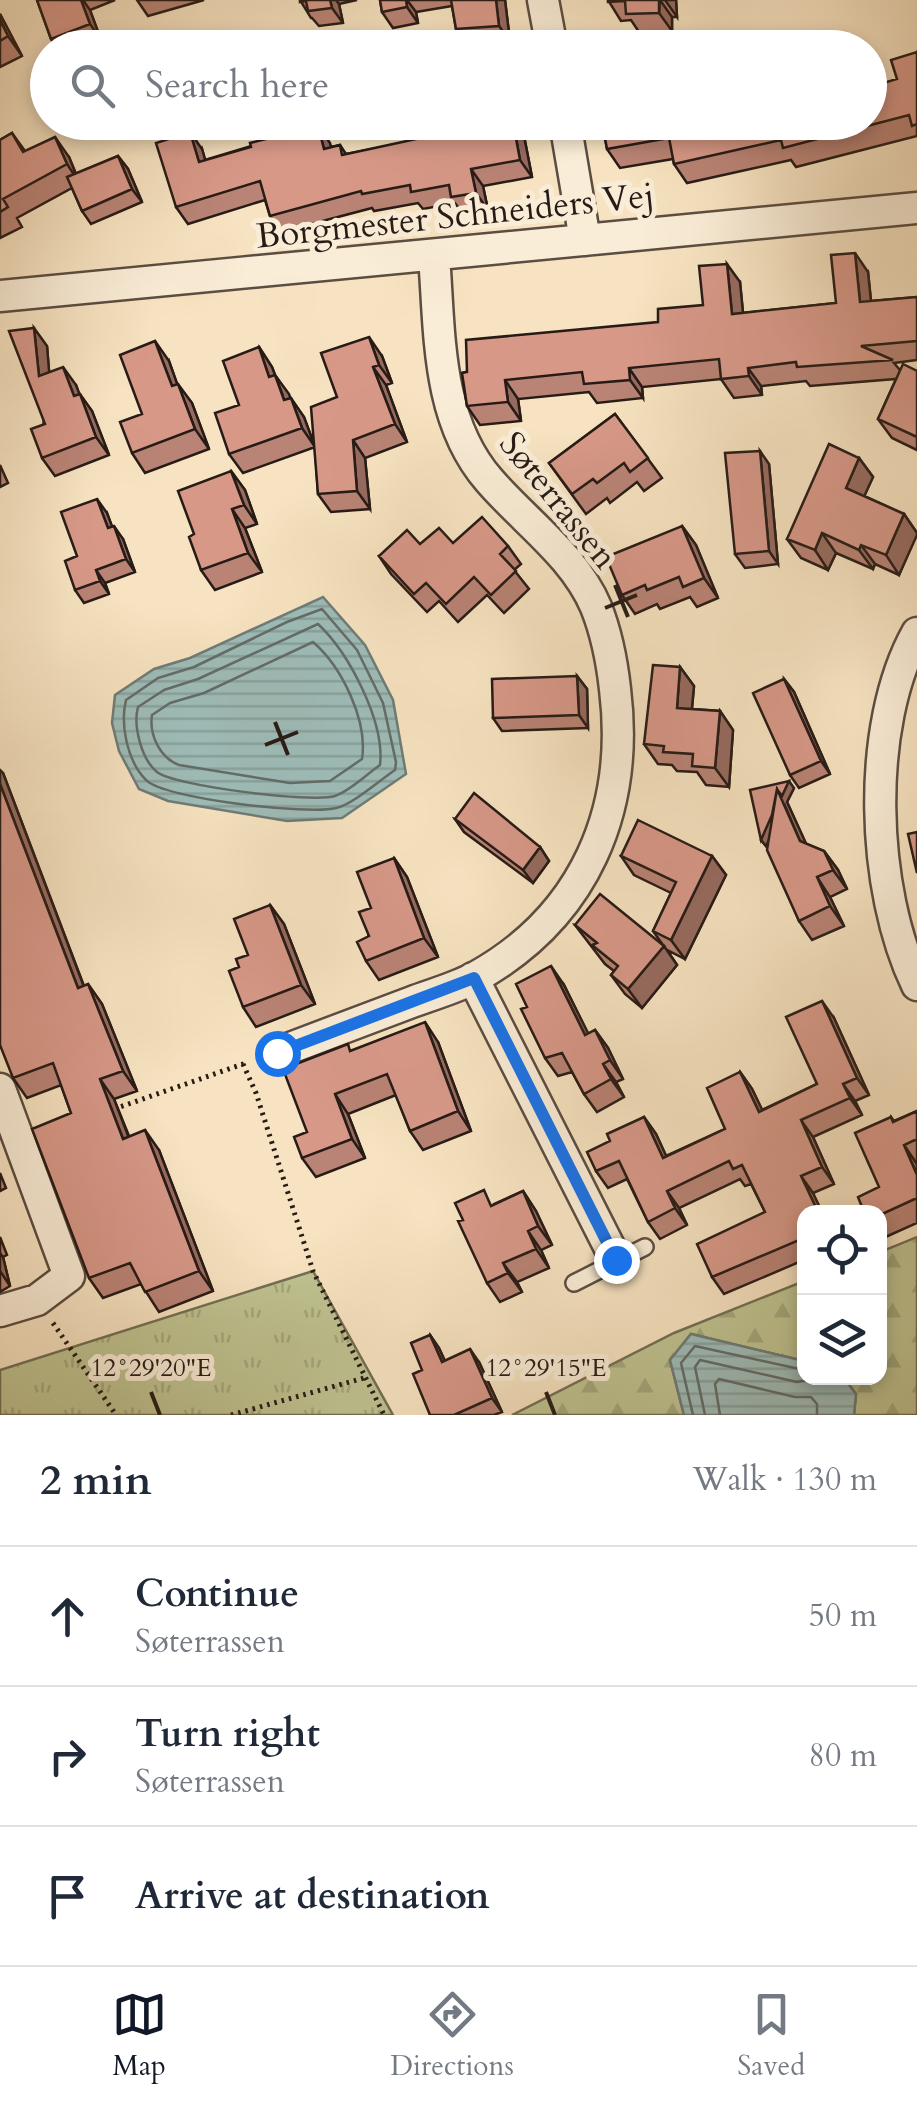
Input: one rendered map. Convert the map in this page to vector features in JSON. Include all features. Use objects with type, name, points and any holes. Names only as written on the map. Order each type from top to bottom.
[{"type":"street","points":[[544,0],[549,30]]},
{"type":"street","points":[[567,140],[585,240]]},
{"type":"street","name":"Borgmester Schneiders Vej","points":[[0,296],[917,208]]},
{"type":"street","name":"Søterrassen","points":[[277,1053],[474,978],[520,948],[563,903],[592,856],[613,800],[620,732],[612,668],[596,606],[562,554],[487,478],[458,431],[445,384],[434,256]]},
{"type":"street","points":[[917,633],[907,650],[885,735],[878,818],[888,893],[906,962],[917,984]]},
{"type":"street","points":[[474,978],[616,1260]]},
{"type":"street","points":[[0,1089],[69,1276],[37,1300],[0,1311]]},
{"type":"lane","points":[[574,1282],[645,1246]]},
{"type":"path","points":[[113,1110],[277,1053]]},
{"type":"path","points":[[243,1064],[256,1093],[312,1270],[384,1415]]},
{"type":"path","points":[[37,1300],[116,1415]]},
{"type":"path","points":[[231,1415],[364,1378]]},
{"type":"green space","points":[[917,1237],[917,1415],[854,1415],[856,1394],[849,1385],[887,1385],[887,1249]]},
{"type":"green space","points":[[313,1271],[393,1415],[0,1415],[0,1370]]},
{"type":"green space","points":[[797,1284],[797,1359],[691,1334],[670,1360],[684,1415],[512,1415],[674,1333]]},
{"type":"water","points":[[323,597],[365,645],[393,700],[406,774],[342,818],[287,821],[168,801],[139,789],[119,751],[112,723],[115,695],[154,669],[190,658]]},
{"type":"water","points":[[691,1334],[797,1359],[797,1385],[849,1385],[856,1394],[854,1415],[684,1415],[670,1360]]},
{"type":"building","points":[[37,0],[81,0],[90,24],[74,30],[48,30]]},
{"type":"building","points":[[300,0],[330,0],[332,8],[308,11],[306,1]]},
{"type":"building","points":[[380,0],[406,0],[407,7],[382,12]]},
{"type":"building","points":[[451,0],[496,0],[499,26],[456,29]]},
{"type":"building","points":[[608,0],[659,0],[659,13],[626,14],[625,1]]},
{"type":"building","points":[[0,20],[8,36],[0,41]]},
{"type":"building","points":[[917,52],[917,124],[912,126],[909,115],[887,121],[887,82],[897,79],[891,60]]},
{"type":"building","points":[[12,133],[23,152],[56,140],[67,164],[3,199],[8,207],[0,212],[0,140]]},
{"type":"building","points":[[192,140],[199,162],[262,140],[322,140],[324,149],[340,145],[342,155],[412,140],[516,140],[520,160],[471,169],[476,193],[451,197],[449,185],[411,192],[410,185],[362,194],[361,191],[270,216],[260,181],[176,207],[156,143]]},
{"type":"building","points":[[605,140],[658,140],[607,149]]},
{"type":"building","points":[[669,140],[781,140],[674,164]]},
{"type":"building","points":[[781,140],[814,140],[783,148]]},
{"type":"building","points":[[118,156],[132,189],[82,211],[67,177]]},
{"type":"building","points":[[855,253],[860,302],[917,297],[917,341],[861,346],[893,360],[797,367],[796,362],[748,368],[749,376],[721,379],[719,359],[629,368],[630,380],[584,384],[582,372],[505,380],[508,402],[467,406],[462,373],[467,372],[466,340],[658,322],[658,309],[703,305],[699,266],[727,264],[732,314],[836,303],[831,255]]},
{"type":"building","points":[[34,328],[39,376],[63,367],[74,396],[80,394],[96,437],[42,458],[31,429],[45,424],[9,331]]},
{"type":"building","points":[[369,337],[379,365],[373,367],[395,424],[353,440],[357,491],[318,494],[311,407],[337,397],[321,353]]},
{"type":"building","points":[[155,341],[172,386],[178,384],[195,429],[132,453],[120,422],[142,414],[120,355]]},
{"type":"building","points":[[259,347],[269,377],[275,375],[284,400],[291,398],[302,428],[229,454],[215,413],[239,405],[223,361]]},
{"type":"building","points":[[903,364],[917,371],[917,437],[878,419]]},
{"type":"building","points":[[615,414],[648,458],[630,472],[624,463],[597,483],[593,479],[572,494],[549,463]]},
{"type":"building","points":[[829,444],[859,458],[846,488],[904,514],[886,555],[861,545],[859,550],[822,533],[815,550],[787,539]]},
{"type":"building","points":[[760,451],[769,551],[735,554],[725,453]]},
{"type":"building","points":[[231,471],[244,505],[232,509],[248,553],[201,570],[189,537],[194,534],[178,491]]},
{"type":"building","points":[[97,499],[108,528],[114,526],[126,559],[96,570],[100,581],[75,590],[65,561],[77,556],[61,512]]},
{"type":"building","points":[[482,517],[508,546],[500,554],[516,571],[491,595],[474,577],[446,604],[426,583],[414,594],[379,556],[407,530],[420,544],[439,528],[453,543]]},
{"type":"building","points":[[682,526],[704,578],[683,587],[679,577],[622,595],[606,557]]},
{"type":"building","points":[[653,665],[680,667],[677,708],[720,711],[715,768],[692,766],[693,754],[663,752],[664,746],[644,744]]},
{"type":"building","points":[[577,676],[579,715],[493,718],[492,679]]},
{"type":"building","points":[[784,679],[821,761],[790,775],[753,693]]},
{"type":"building","points":[[789,781],[782,796],[777,789],[772,815],[761,840],[750,790]]},
{"type":"building","points":[[0,784],[78,988],[88,984],[123,1071],[100,1079],[123,1139],[145,1130],[199,1271],[145,1292],[130,1263],[89,1278],[32,1129],[71,1113],[53,1063],[13,1078],[0,1045]]},
{"type":"building","points":[[777,789],[800,841],[824,851],[833,870],[817,877],[830,906],[799,921],[767,850]]},
{"type":"building","points":[[474,793],[540,847],[523,870],[455,819]]},
{"type":"building","points":[[638,820],[712,856],[671,940],[653,931],[676,882],[621,856]]},
{"type":"building","points":[[917,832],[917,873],[908,834]]},
{"type":"building","points":[[394,858],[424,938],[366,961],[357,942],[369,936],[359,912],[371,908],[357,872]]},
{"type":"building","points":[[600,894],[664,946],[628,989],[611,975],[618,966],[575,925]]},
{"type":"building","points":[[270,905],[301,985],[243,1007],[229,971],[239,967],[236,959],[248,955],[234,919]]},
{"type":"building","points":[[551,966],[585,1035],[595,1030],[610,1060],[603,1064],[611,1079],[584,1094],[562,1053],[545,1058],[521,1009],[527,1007],[516,984]]},
{"type":"building","points":[[822,1001],[857,1078],[843,1084],[850,1098],[801,1120],[822,1167],[801,1176],[815,1205],[797,1205],[797,1241],[712,1277],[697,1244],[765,1212],[742,1165],[733,1169],[729,1161],[667,1191],[675,1208],[648,1222],[619,1161],[596,1171],[587,1152],[610,1141],[607,1134],[644,1117],[663,1158],[725,1129],[707,1088],[740,1072],[759,1112],[817,1084],[786,1017]]},
{"type":"building","points":[[425,1022],[458,1111],[410,1131],[387,1074],[335,1094],[352,1139],[302,1158],[294,1137],[307,1132],[283,1069],[348,1044],[350,1051]]},
{"type":"building","points":[[917,1111],[917,1139],[904,1145],[917,1175],[917,1198],[887,1212],[887,1205],[861,1205],[858,1197],[879,1187],[855,1133],[891,1117],[893,1122]]},
{"type":"building","points":[[484,1190],[491,1206],[523,1191],[538,1226],[528,1231],[536,1249],[503,1263],[508,1273],[487,1283],[458,1221],[463,1220],[455,1203]]},
{"type":"building","points":[[430,1335],[442,1362],[470,1349],[492,1398],[454,1415],[430,1415],[413,1374],[422,1370],[411,1343]]},
{"type":"route","points":[[277,1053],[474,978],[616,1260]]}]
